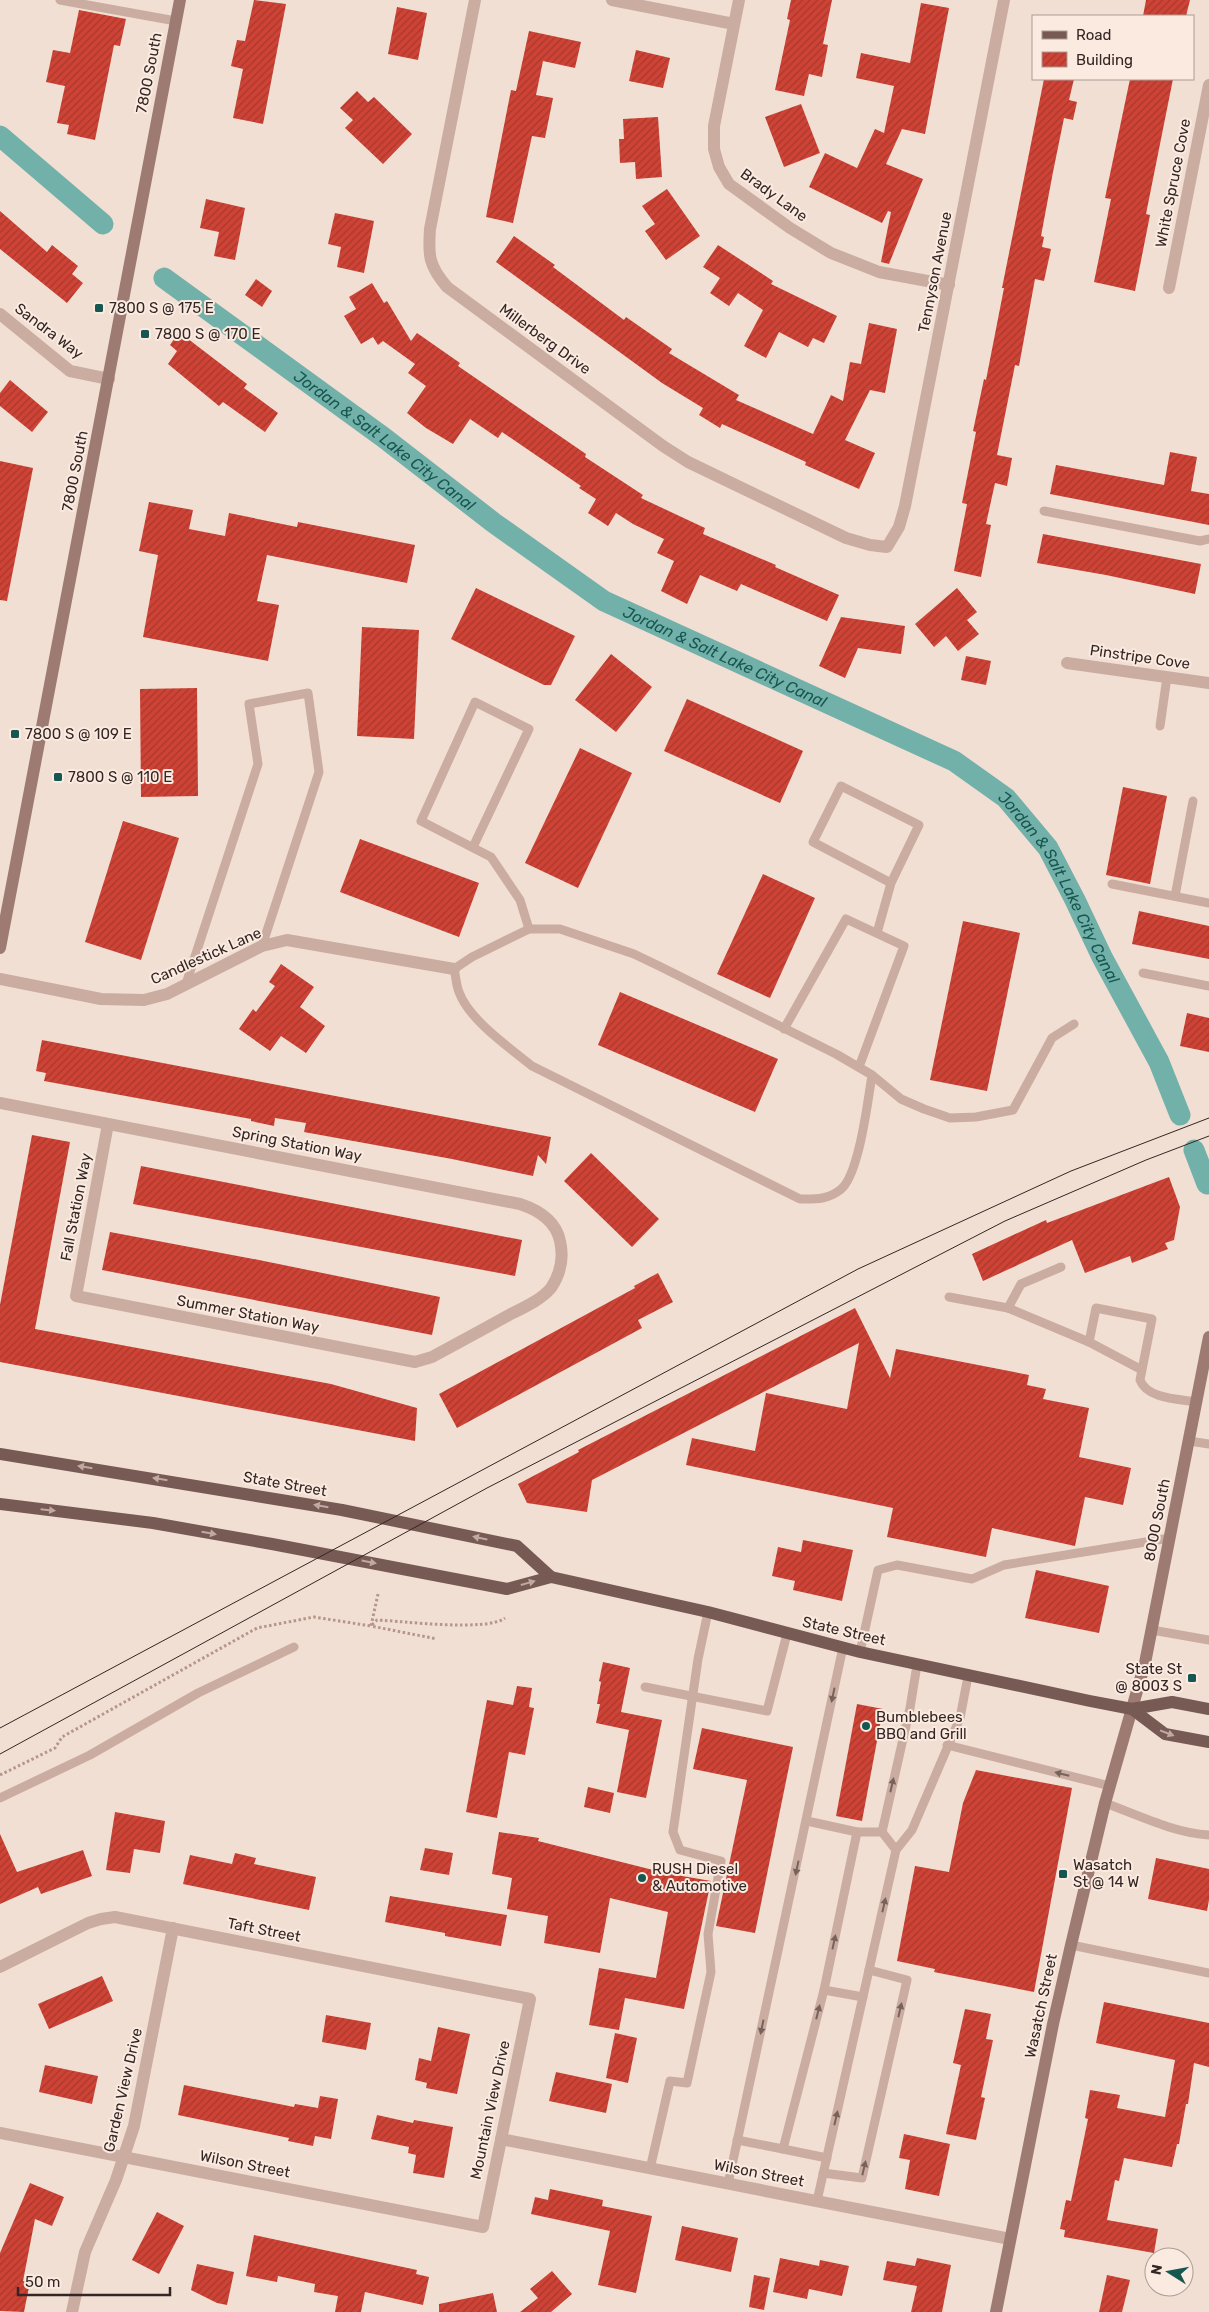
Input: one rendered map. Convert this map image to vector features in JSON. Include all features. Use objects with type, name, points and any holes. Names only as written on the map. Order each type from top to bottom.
[{"type":"main road","name":"State Street","points":[[0,1454],[332,1508],[517,1546],[551,1577]]},
{"type":"main road","name":"State Street","points":[[0,1504],[162,1525],[282,1545],[507,1589],[551,1577],[708,1612],[860,1652],[1132,1710],[1172,1702],[1209,1709]]},
{"type":"main road","name":"State Street","points":[[1132,1710],[1165,1734],[1209,1742]]},
{"type":"street","name":"7800 South","points":[[0,948],[180,0]]},
{"type":"street","name":"Millerberg Drive","points":[[475,0],[430,229],[430,261],[436,274],[447,287],[663,446],[688,462],[846,538],[870,545],[887,547]]},
{"type":"street","points":[[612,0],[734,24]]},
{"type":"street","name":"Brady Lane","points":[[739,0],[714,134],[714,149],[718,167],[729,184],[790,228],[831,253],[879,272],[950,285]]},
{"type":"street","name":"Tennyson Avenue","points":[[887,547],[899,527],[905,506],[950,285],[1004,0]]},
{"type":"street","name":"White Spruce Cove","points":[[1169,288],[1209,85]]},
{"type":"street","name":"Sandra Way","points":[[0,314],[70,371],[109,379]]},
{"type":"street","name":"Pinstripe Cove","points":[[1067,663],[1209,683]]},
{"type":"street","name":"Candlestick Lane","points":[[0,979],[101,999],[144,1000],[167,994],[262,946],[287,940],[454,969]]},
{"type":"street","name":"Spring Station Way","points":[[0,1102],[520,1204],[536,1210],[550,1221],[559,1236],[563,1253],[560,1273],[550,1289],[532,1302],[432,1358],[415,1362]]},
{"type":"street","name":"Fall Station Way","points":[[76,1296],[108,1124]]},
{"type":"street","name":"Summer Station Way","points":[[76,1296],[415,1362]]},
{"type":"street","name":"8000 South","points":[[1132,1710],[1152,1630],[1209,1336]]},
{"type":"street","name":"Wasatch Street","points":[[996,2312],[1052,2024],[1105,1803],[1132,1710]]},
{"type":"street","name":"Taft Street","points":[[0,1967],[101,1919],[115,1917],[530,1999]]},
{"type":"street","name":"Garden View Drive","points":[[72,2312],[85,2252],[125,2157],[134,2126],[173,1928]]},
{"type":"street","name":"Mountain View Drive","points":[[483,2227],[530,1999]]},
{"type":"street","name":"Wilson Street","points":[[0,2133],[483,2227]]},
{"type":"street","name":"Wilson Street","points":[[501,2139],[1010,2239]]},
{"type":"lane","points":[[60,0],[176,21]]},
{"type":"lane","points":[[1044,511],[1200,542],[1209,539]]},
{"type":"lane","points":[[1160,726],[1167,677]]},
{"type":"lane","points":[[186,984],[258,764],[249,704],[308,694],[319,772],[262,946]]},
{"type":"lane","points":[[473,847],[529,729],[476,702],[421,822],[491,857],[520,900],[529,929]]},
{"type":"lane","points":[[877,933],[891,883],[918,825],[841,786],[813,842],[891,883]]},
{"type":"lane","points":[[1175,896],[1193,801]]},
{"type":"lane","points":[[1112,884],[1209,903]]},
{"type":"lane","points":[[784,1029],[846,918],[904,946],[859,1067]]},
{"type":"lane","points":[[872,1075],[852,1172],[842,1190],[823,1200],[800,1199],[532,1066],[503,1043],[469,1009],[459,992],[454,969],[472,957],[529,929],[560,929],[634,954],[859,1067],[872,1075],[901,1099],[950,1118],[976,1117],[1013,1110],[1052,1038],[1074,1024]]},
{"type":"lane","points":[[1143,973],[1209,986]]},
{"type":"lane","points":[[1008,1308],[1021,1284],[1061,1267]]},
{"type":"lane","points":[[949,1297],[1008,1308],[1089,1342],[1142,1370]]},
{"type":"lane","points":[[1089,1342],[1096,1308],[1152,1319],[1140,1380],[1143,1388],[1153,1394],[1196,1402]]},
{"type":"lane","points":[[1189,1441],[1209,1444]]},
{"type":"lane","points":[[860,1652],[878,1570],[897,1565],[972,1579],[1004,1566],[1170,1538]]},
{"type":"lane","points":[[650,2168],[670,2081],[687,2083],[711,1972],[708,1934],[721,1861],[680,1850],[673,1832],[692,1696],[708,1612]]},
{"type":"lane","points":[[1152,1630],[1209,1640]]},
{"type":"lane","points":[[645,1687],[767,1711],[787,1634]]},
{"type":"lane","points":[[0,1798],[90,1755],[198,1693],[294,1647]]},
{"type":"lane","points":[[728,2184],[843,1647]]},
{"type":"lane","points":[[882,1832],[910,1708],[917,1665]]},
{"type":"lane","points":[[817,2201],[896,1850],[912,1830],[960,1718],[968,1676]]},
{"type":"lane","points":[[947,1746],[1110,1786]]},
{"type":"lane","points":[[1105,1803],[1161,1824],[1198,1835],[1209,1835]]},
{"type":"lane","points":[[807,1820],[857,1832],[882,1832]]},
{"type":"lane","points":[[783,2149],[824,1990],[857,1832]]},
{"type":"lane","points":[[882,1832],[896,1850]]},
{"type":"lane","points":[[1071,1945],[1209,1973]]},
{"type":"lane","points":[[823,2173],[862,2178],[905,1990],[907,1980],[869,1970]]},
{"type":"lane","points":[[824,1990],[863,1997]]},
{"type":"lane","points":[[737,2140],[827,2158]]},
{"type":"path","points":[[378,1594],[370,1626],[437,1639]]},
{"type":"building","points":[[254,0],[286,4],[263,124],[233,118],[243,69],[231,66],[237,40],[245,41]]},
{"type":"building","points":[[791,0],[832,0],[823,44],[828,45],[822,77],[809,74],[804,96],[775,90],[790,20],[787,19]]},
{"type":"building","points":[[1146,0],[1190,0],[1186,15],[1143,15]]},
{"type":"building","points":[[921,3],[949,8],[925,134],[902,129],[886,164],[923,179],[889,264],[881,262],[891,212],[888,211],[882,223],[809,187],[825,153],[857,168],[875,129],[884,133],[894,86],[856,78],[861,53],[910,63]]},
{"type":"building","points":[[397,7],[427,13],[418,60],[388,54]]},
{"type":"building","points":[[79,10],[126,19],[120,46],[114,45],[95,140],[67,134],[69,125],[57,123],[65,86],[46,82],[53,50],[70,53]]},
{"type":"building","points":[[529,31],[581,42],[575,68],[543,61],[536,95],[553,98],[545,138],[532,136],[513,223],[486,217],[511,90],[516,91]]},
{"type":"building","points":[[636,50],[670,58],[663,88],[629,81]]},
{"type":"building","points":[[1044,80],[1074,80],[1069,100],[1077,102],[1073,120],[1064,118],[1041,236],[1044,237],[1042,247],[1051,249],[1044,281],[1035,279],[1019,366],[1015,365],[997,455],[1012,458],[1007,486],[995,483],[986,524],[991,525],[981,577],[954,571],[967,504],[962,503],[976,432],[973,431],[984,379],[986,380],[1004,288],[1002,288]]},
{"type":"building","points":[[1130,80],[1173,80],[1146,214],[1150,215],[1135,291],[1094,282],[1111,199],[1105,198]]},
{"type":"building","points":[[357,91],[368,102],[374,97],[412,134],[383,164],[345,128],[353,120],[340,108]]},
{"type":"building","points":[[801,104],[820,153],[784,167],[765,117]]},
{"type":"building","points":[[658,117],[662,177],[636,179],[635,162],[620,163],[619,139],[624,139],[623,119]]},
{"type":"building","points":[[667,189],[700,236],[666,260],[645,231],[655,224],[642,206]]},
{"type":"building","points":[[206,199],[245,208],[235,260],[214,256],[219,232],[200,228]]},
{"type":"building","points":[[0,211],[47,252],[52,245],[78,266],[72,274],[83,283],[67,303],[0,249]]},
{"type":"building","points":[[335,213],[374,221],[364,273],[337,267],[341,247],[328,244]]},
{"type":"building","points":[[514,236],[555,265],[553,267],[624,320],[626,317],[672,349],[669,353],[739,395],[736,400],[813,434],[831,395],[843,401],[850,362],[861,364],[869,323],[897,329],[885,393],[870,390],[845,440],[875,453],[859,489],[805,465],[806,462],[722,424],[720,428],[699,415],[703,408],[662,383],[496,262]]},
{"type":"building","points":[[718,245],[773,281],[771,284],[837,316],[824,343],[813,338],[808,347],[779,332],[766,358],[744,346],[763,310],[738,293],[729,306],[710,293],[720,278],[703,267]]},
{"type":"building","points":[[256,279],[272,291],[262,307],[245,295]]},
{"type":"building","points":[[372,283],[384,303],[387,301],[411,341],[417,333],[460,363],[458,366],[586,454],[585,457],[643,495],[641,498],[705,528],[703,534],[776,565],[775,567],[839,595],[827,621],[741,584],[737,591],[700,575],[687,604],[661,591],[674,561],[657,553],[664,539],[633,524],[616,513],[608,526],[588,513],[596,499],[579,488],[581,486],[502,432],[498,438],[470,419],[453,444],[426,428],[407,413],[426,386],[408,373],[415,364],[383,341],[378,345],[373,337],[361,344],[344,316],[356,309],[349,297]]},
{"type":"building","points":[[179,332],[247,384],[244,388],[278,413],[265,432],[223,402],[219,406],[168,364],[177,351],[170,345]]},
{"type":"building","points":[[10,380],[48,412],[32,432],[0,406],[0,393]]},
{"type":"building","points":[[1170,452],[1197,457],[1191,491],[1209,494],[1209,525],[1050,494],[1056,465],[1164,485]]},
{"type":"building","points":[[0,461],[33,468],[7,601],[0,600]]},
{"type":"building","points":[[149,502],[193,510],[189,529],[225,536],[229,513],[297,527],[298,522],[415,545],[407,583],[267,555],[257,601],[279,605],[268,661],[143,637],[158,555],[139,551]]},
{"type":"building","points":[[1043,534],[1201,564],[1195,594],[1106,575],[1037,563]]},
{"type":"building","points":[[476,588],[575,636],[551,685],[544,685],[451,639]]},
{"type":"building","points":[[957,588],[977,612],[967,620],[979,634],[958,651],[946,636],[934,647],[915,624]]},
{"type":"building","points":[[841,617],[905,626],[901,654],[858,648],[845,678],[819,666]]},
{"type":"building","points":[[362,627],[419,630],[414,739],[357,736]]},
{"type":"building","points":[[611,654],[652,687],[616,732],[575,700]]},
{"type":"building","points":[[966,656],[991,661],[986,685],[961,680]]},
{"type":"building","points":[[197,688],[198,796],[141,797],[140,689]]},
{"type":"building","points":[[687,699],[803,751],[780,803],[664,751]]},
{"type":"building","points":[[580,748],[632,773],[578,888],[525,863]]},
{"type":"building","points":[[1123,787],[1167,796],[1150,884],[1106,875]]},
{"type":"building","points":[[123,821],[179,838],[141,960],[85,942]]},
{"type":"building","points":[[360,839],[479,883],[459,937],[340,892]]},
{"type":"building","points":[[763,874],[815,898],[770,998],[717,974]]},
{"type":"building","points":[[1139,911],[1209,926],[1209,959],[1132,944]]},
{"type":"building","points":[[963,921],[1020,933],[987,1091],[930,1080]]},
{"type":"building","points":[[281,964],[314,987],[300,1007],[325,1026],[306,1053],[281,1036],[270,1051],[239,1029],[253,1009],[256,1012],[275,986],[269,982]]},
{"type":"building","points":[[620,992],[778,1059],[755,1112],[598,1045]]},
{"type":"building","points":[[1187,1013],[1209,1018],[1209,1052],[1180,1046]]},
{"type":"building","points":[[42,1040],[551,1137],[546,1164],[538,1155],[533,1176],[304,1132],[306,1123],[275,1118],[274,1126],[251,1121],[251,1119],[44,1081],[46,1073],[36,1071]]},
{"type":"building","points":[[32,1135],[70,1142],[35,1329],[331,1384],[417,1408],[415,1441],[0,1362],[0,1305]]},
{"type":"building","points":[[591,1153],[659,1219],[632,1247],[564,1181]]},
{"type":"building","points":[[141,1166],[522,1240],[515,1276],[133,1204]]},
{"type":"building","points":[[1169,1177],[1180,1207],[1174,1240],[1165,1243],[1168,1249],[1132,1263],[1130,1256],[1085,1273],[1072,1240],[983,1281],[972,1254],[1046,1220],[1047,1223]]},
{"type":"building","points":[[110,1232],[440,1297],[432,1335],[102,1270]]},
{"type":"building","points":[[658,1273],[673,1302],[638,1320],[642,1328],[457,1428],[439,1394],[635,1288],[634,1286]]},
{"type":"building","points":[[855,1308],[890,1378],[896,1349],[1029,1375],[1027,1385],[1046,1389],[1043,1399],[1089,1408],[1079,1457],[1131,1468],[1123,1505],[1085,1497],[1075,1546],[992,1528],[986,1557],[887,1537],[893,1508],[686,1465],[692,1438],[755,1451],[766,1393],[847,1409],[859,1343],[592,1480],[587,1512],[527,1503],[518,1484],[579,1452],[578,1450]]},
{"type":"building","points":[[803,1540],[853,1550],[842,1601],[793,1590],[795,1581],[772,1576],[778,1547],[801,1552]]},
{"type":"building","points":[[1036,1570],[1109,1586],[1099,1633],[1025,1618]]},
{"type":"building","points":[[603,1662],[630,1668],[621,1712],[662,1720],[646,1798],[617,1792],[629,1730],[596,1723],[600,1704],[597,1704],[601,1682],[599,1681]]},
{"type":"building","points":[[517,1686],[532,1688],[529,1707],[534,1708],[525,1755],[509,1752],[497,1818],[466,1812],[487,1700],[513,1705]]},
{"type":"building","points":[[857,1704],[883,1709],[862,1821],[836,1816]]},
{"type":"building","points":[[702,1728],[793,1747],[755,1933],[716,1926],[747,1780],[693,1769]]},
{"type":"building","points":[[976,1770],[1072,1788],[1034,1992],[934,1972],[935,1969],[897,1961],[915,1866],[949,1872],[963,1803]]},
{"type":"building","points":[[588,1787],[614,1793],[610,1813],[584,1807]]},
{"type":"building","points":[[115,1812],[165,1821],[160,1853],[134,1849],[130,1873],[106,1870]]},
{"type":"building","points":[[499,1832],[539,1838],[538,1841],[665,1873],[711,1881],[684,2009],[625,1998],[619,2030],[589,2025],[599,1968],[656,1978],[668,1912],[610,1898],[600,1953],[544,1943],[548,1916],[507,1909],[512,1878],[492,1874]]},
{"type":"building","points":[[0,1834],[17,1872],[83,1850],[92,1876],[41,1894],[38,1887],[0,1904]]},
{"type":"building","points":[[425,1848],[453,1853],[449,1875],[420,1870]]},
{"type":"building","points":[[235,1853],[256,1858],[254,1864],[316,1877],[309,1910],[183,1884],[190,1855],[232,1864]]},
{"type":"building","points":[[1156,1858],[1209,1869],[1207,1911],[1148,1899]]},
{"type":"building","points":[[390,1896],[507,1915],[501,1946],[445,1936],[445,1933],[385,1922]]},
{"type":"building","points":[[102,1976],[113,2001],[49,2029],[38,2004]]},
{"type":"building","points":[[1104,2002],[1209,2023],[1209,2067],[1194,2063],[1188,2104],[1186,2104],[1179,2144],[1177,2144],[1172,2167],[1124,2158],[1119,2181],[1115,2180],[1107,2220],[1158,2229],[1155,2247],[1144,2247],[1144,2251],[1064,2237],[1065,2230],[1060,2229],[1066,2200],[1071,2201],[1088,2119],[1085,2118],[1090,2090],[1120,2095],[1117,2108],[1165,2117],[1175,2060],[1096,2043]]},
{"type":"building","points":[[965,2009],[991,2014],[986,2039],[993,2040],[981,2097],[985,2098],[976,2140],[946,2134],[961,2065],[953,2063]]},
{"type":"building","points":[[326,2015],[371,2023],[366,2050],[322,2042]]},
{"type":"building","points":[[438,2027],[470,2034],[457,2094],[426,2088],[427,2083],[415,2080],[419,2058],[431,2061]]},
{"type":"building","points":[[615,2033],[637,2038],[628,2083],[606,2078]]},
{"type":"building","points":[[45,2065],[98,2076],[92,2104],[39,2092]]},
{"type":"building","points":[[556,2072],[612,2084],[606,2113],[549,2101]]},
{"type":"building","points":[[184,2085],[294,2107],[295,2104],[318,2108],[320,2096],[338,2099],[331,2139],[315,2136],[313,2146],[288,2141],[289,2138],[178,2115]]},
{"type":"building","points":[[377,2115],[413,2123],[414,2120],[453,2127],[444,2178],[413,2173],[416,2155],[408,2153],[409,2147],[371,2139]]},
{"type":"building","points":[[904,2134],[950,2144],[939,2196],[905,2189],[910,2160],[899,2158]]},
{"type":"building","points":[[30,2183],[64,2197],[52,2226],[35,2219],[23,2281],[30,2282],[24,2312],[0,2311],[0,2253]]},
{"type":"building","points":[[550,2189],[603,2200],[602,2206],[652,2216],[636,2293],[598,2285],[610,2231],[531,2214],[535,2197],[548,2200]]},
{"type":"building","points":[[157,2212],[184,2226],[159,2274],[132,2260]]},
{"type":"building","points":[[682,2226],[738,2238],[731,2272],[675,2260]]},
{"type":"building","points":[[254,2235],[417,2270],[416,2274],[429,2277],[423,2305],[365,2292],[361,2312],[335,2312],[338,2296],[314,2292],[315,2284],[278,2276],[277,2282],[246,2276]]},
{"type":"building","points":[[780,2258],[819,2266],[820,2260],[849,2266],[842,2296],[809,2289],[807,2299],[773,2292]]},
{"type":"building","points":[[917,2258],[951,2265],[942,2312],[911,2312],[917,2286],[883,2280],[887,2261],[915,2266]]},
{"type":"building","points":[[197,2264],[234,2272],[227,2305],[217,2303],[191,2290]]},
{"type":"building","points":[[552,2271],[572,2294],[551,2312],[520,2312],[538,2298],[530,2289]]},
{"type":"building","points":[[754,2275],[770,2278],[764,2310],[749,2307]]},
{"type":"building","points":[[1107,2275],[1130,2280],[1122,2312],[1099,2312]]},
{"type":"building","points":[[493,2293],[497,2312],[439,2312],[439,2304]]},
{"type":"waterway","name":"Jordan & Salt Lake City Canal","points":[[0,136],[103,224]]},
{"type":"waterway","name":"Jordan & Salt Lake City Canal","points":[[164,278],[383,437],[494,523],[604,601],[954,761],[1006,798],[1048,848],[1102,957],[1159,1062],[1180,1115]]},
{"type":"waterway","name":"Jordan & Salt Lake City Canal","points":[[1194,1150],[1207,1184]]},
{"type":"tram line","points":[[0,1728],[858,1269],[1071,1171],[1209,1118]]},
{"type":"tram line","points":[[0,1754],[487,1488],[1005,1221],[1146,1160],[1209,1136]]},
{"type":"place","name":"7800 S @ 175 E","points":[[99,308]]},
{"type":"place","name":"7800 S @ 170 E","points":[[145,334]]},
{"type":"place","name":"7800 S @ 109 E","points":[[15,734]]},
{"type":"place","name":"7800 S @ 110 E","points":[[58,777]]},
{"type":"place","name":"State St @ 8003 S","points":[[1192,1678]]},
{"type":"place","name":"Bumblebees BBQ and Grill","points":[[866,1726]]},
{"type":"place","name":"Wasatch St @ 14 W","points":[[1063,1874]]},
{"type":"place","name":"RUSH Diesel & Automotive","points":[[642,1878]]}]
